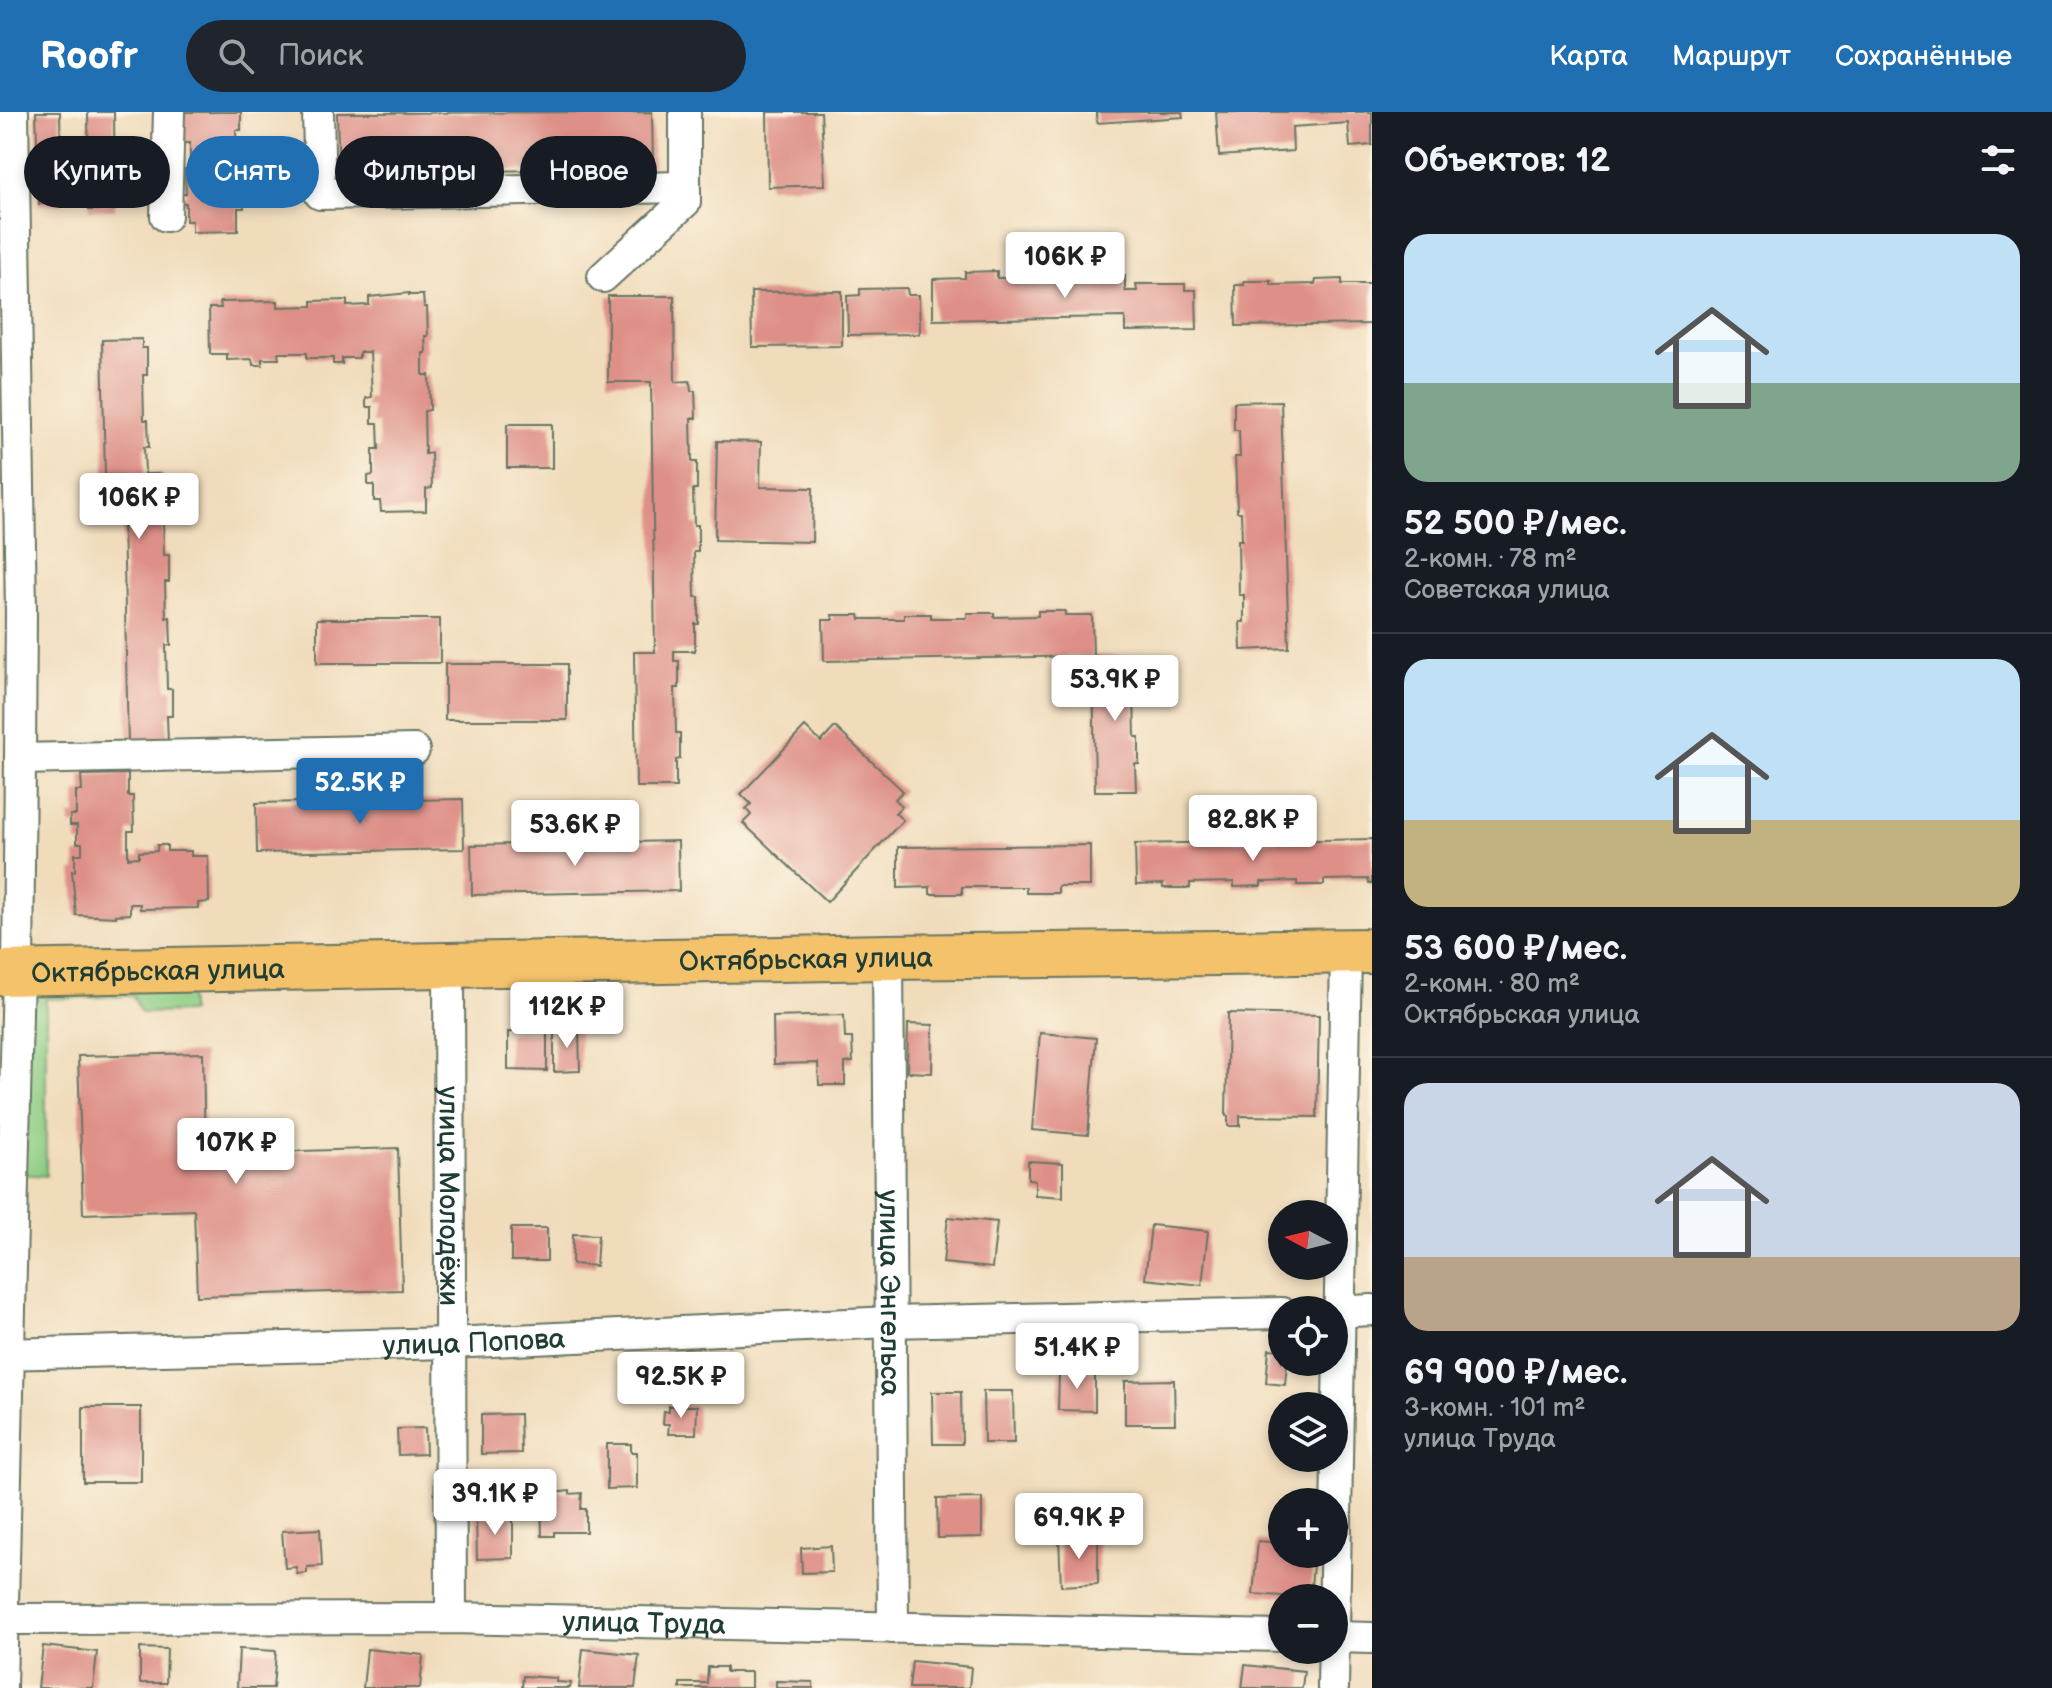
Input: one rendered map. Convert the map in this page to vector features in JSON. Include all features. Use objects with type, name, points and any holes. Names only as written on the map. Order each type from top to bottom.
[{"type":"main road","name":"Октябрьская улица","points":[[9,972],[1359,952]]},
{"type":"street","points":[[1,1688],[9,972],[20,759],[11,611],[7,229],[13,112]]},
{"type":"street","points":[[166,216],[169,112]]},
{"type":"street","points":[[318,112],[320,194],[685,187]]},
{"type":"street","points":[[603,277],[685,202],[685,112]]},
{"type":"street","points":[[20,759],[414,750]]},
{"type":"street","points":[[1338,1296],[1359,952]]},
{"type":"street","name":"улица Энгельса","points":[[888,957],[893,1628]]},
{"type":"street","name":"улица Молодёжи","points":[[449,964],[451,1618]]},
{"type":"street","points":[[1348,1311],[1372,1310]]},
{"type":"street","name":"улица Попова","points":[[5,1354],[450,1343],[890,1322],[1268,1313]]},
{"type":"street","points":[[1334,1584],[1336,1376]]},
{"type":"street","name":"улица Труда","points":[[4,1619],[451,1618],[1268,1636]]},
{"type":"street","points":[[1348,1637],[1372,1638]]},
{"type":"street","points":[[1333,1664],[1333,1688]]},
{"type":"green space","points":[[190,984],[190,1012],[141,1013],[133,996],[46,999],[46,1176],[23,1174],[27,1000],[35,991]]},
{"type":"building","points":[[36,112],[60,112],[61,136],[37,136]]},
{"type":"building","points":[[88,112],[114,112],[114,136],[88,136]]},
{"type":"building","points":[[183,112],[241,112],[241,130],[236,130],[236,136],[186,136],[184,143]]},
{"type":"building","points":[[652,112],[652,136],[520,136],[520,170],[504,171],[504,136],[338,136],[337,113]]},
{"type":"building","points":[[767,112],[821,112],[825,185],[768,187]]},
{"type":"building","points":[[1096,112],[1182,112],[1183,117],[1097,123]]},
{"type":"building","points":[[1216,112],[1372,112],[1372,145],[1350,147],[1348,123],[1292,127],[1293,151],[1219,156]]},
{"type":"building","points":[[180,194],[186,194],[186,203],[180,203]]},
{"type":"building","points":[[89,208],[115,208],[115,210]]},
{"type":"building","points":[[186,208],[238,208],[238,231],[192,232],[192,221],[186,221]]},
{"type":"building","points":[[1061,270],[1093,270],[1093,277],[1125,276],[1125,291],[1137,291],[1136,284],[1185,284],[1185,290],[1196,290],[1197,330],[1125,331],[1125,317],[933,320],[933,279],[965,278],[965,272],[997,271],[997,278],[1061,277]]},
{"type":"building","points":[[1342,279],[1342,284],[1372,284],[1372,324],[1236,326],[1235,285],[1244,285],[1244,281],[1271,281],[1271,285],[1315,284],[1316,280]]},
{"type":"building","points":[[907,288],[908,295],[919,295],[920,334],[848,335],[847,296],[860,295],[860,289]]},
{"type":"building","points":[[842,291],[842,346],[752,347],[751,292]]},
{"type":"building","points":[[409,293],[423,295],[424,307],[427,307],[428,336],[425,336],[423,375],[429,375],[430,410],[424,411],[425,454],[431,453],[432,488],[426,489],[426,511],[381,512],[380,501],[374,501],[374,485],[368,485],[368,476],[373,475],[373,449],[379,449],[378,423],[372,423],[372,407],[366,407],[366,398],[372,397],[370,352],[359,352],[359,358],[342,358],[342,364],[333,364],[333,358],[307,358],[307,353],[278,353],[279,359],[262,359],[262,365],[253,365],[252,359],[227,360],[227,354],[210,354],[209,308],[221,308],[220,302],[278,301],[278,307],[312,306],[312,301],[347,300],[347,306],[369,305],[369,297]]},
{"type":"building","points":[[608,296],[674,296],[675,382],[690,381],[691,391],[695,391],[696,418],[691,418],[692,462],[697,462],[697,489],[693,489],[694,525],[698,525],[698,552],[694,552],[699,624],[695,624],[695,651],[674,651],[674,661],[679,661],[679,688],[675,688],[676,733],[680,733],[676,787],[636,787],[634,652],[655,652],[651,382],[608,382]]},
{"type":"building","points":[[142,339],[142,348],[147,348],[147,375],[143,375],[144,420],[148,420],[149,447],[144,447],[145,474],[162,474],[162,483],[167,483],[167,510],[163,510],[164,555],[169,555],[169,582],[165,582],[166,618],[170,617],[171,645],[166,645],[167,689],[172,689],[172,716],[167,716],[168,743],[128,744],[122,475],[105,475],[102,340]]},
{"type":"building","points":[[1281,401],[1289,648],[1241,650],[1240,622],[1244,622],[1244,595],[1239,595],[1238,540],[1242,540],[1241,512],[1237,512],[1235,457],[1240,457],[1239,430],[1234,430],[1234,402]]},
{"type":"building","points":[[507,424],[552,424],[552,468],[507,468]]},
{"type":"building","points":[[717,441],[761,442],[760,487],[813,488],[812,542],[715,540]]},
{"type":"building","points":[[1038,611],[1092,615],[1093,656],[824,661],[823,620],[833,620],[832,615],[859,615],[860,619],[904,619],[904,614],[967,618],[967,613],[994,613],[994,617],[1038,616]]},
{"type":"building","points":[[317,619],[440,619],[440,663],[317,663]]},
{"type":"building","points":[[1093,656],[1133,656],[1133,665],[1138,665],[1138,692],[1134,692],[1135,737],[1139,737],[1139,764],[1135,764],[1136,791],[1095,791]]},
{"type":"building","points":[[445,664],[567,664],[567,720],[445,720]]},
{"type":"building","points":[[805,727],[821,742],[835,727],[903,791],[895,799],[902,806],[895,813],[903,820],[827,902],[743,823],[751,815],[746,809],[751,804],[741,794]]},
{"type":"building","points":[[128,774],[128,796],[133,796],[134,831],[128,831],[128,858],[139,857],[139,852],[157,851],[157,845],[167,845],[167,851],[191,851],[191,856],[208,856],[209,902],[198,903],[198,908],[140,909],[140,904],[130,904],[130,914],[116,917],[76,915],[72,871],[75,871],[75,854],[82,854],[82,843],[77,843],[77,825],[70,825],[70,815],[76,815],[76,791],[82,791],[81,775]]},
{"type":"building","points":[[463,799],[464,849],[257,853],[256,803]]},
{"type":"building","points":[[1372,839],[1372,884],[1368,879],[1324,880],[1324,885],[1297,885],[1297,881],[1261,882],[1261,886],[1234,887],[1234,882],[1190,883],[1190,888],[1163,888],[1163,884],[1136,885],[1135,844]]},
{"type":"building","points":[[678,841],[679,891],[472,895],[471,845]]},
{"type":"building","points":[[1090,845],[1090,886],[1058,886],[1058,893],[1026,893],[1026,887],[962,887],[962,894],[930,894],[930,887],[898,888],[898,847]]},
{"type":"building","points":[[1228,1013],[1319,1015],[1317,1117],[1240,1116],[1240,1126],[1228,1126]]},
{"type":"building","points":[[844,1015],[845,1038],[852,1038],[853,1062],[845,1063],[845,1085],[819,1085],[818,1063],[774,1064],[773,1017]]},
{"type":"building","points":[[908,1024],[933,1025],[932,1073],[907,1072]]},
{"type":"building","points":[[579,1028],[580,1071],[554,1072],[554,1029]]},
{"type":"building","points":[[508,1032],[547,1032],[547,1071],[508,1070]]},
{"type":"building","points":[[1040,1033],[1096,1038],[1088,1135],[1032,1130]]},
{"type":"building","points":[[203,1053],[205,1154],[398,1148],[402,1290],[197,1296],[194,1210],[83,1214],[78,1056]]},
{"type":"building","points":[[1028,1161],[1063,1163],[1063,1197],[1035,1195],[1035,1180],[1028,1179]]},
{"type":"building","points":[[948,1217],[997,1222],[992,1268],[943,1263]]},
{"type":"building","points":[[1151,1225],[1208,1231],[1202,1285],[1145,1279]]},
{"type":"building","points":[[511,1228],[547,1228],[547,1261],[511,1261]]},
{"type":"building","points":[[573,1234],[598,1235],[596,1266],[572,1264]]},
{"type":"building","points":[[1268,1360],[1268,1376],[1286,1376],[1285,1385],[1266,1383]]},
{"type":"building","points":[[1059,1372],[1095,1372],[1095,1411],[1058,1410]]},
{"type":"building","points":[[1174,1380],[1175,1424],[1125,1424],[1125,1381]]},
{"type":"building","points":[[983,1391],[1013,1391],[1014,1443],[984,1443]]},
{"type":"building","points":[[932,1392],[961,1392],[962,1444],[933,1444]]},
{"type":"building","points":[[669,1406],[697,1406],[696,1434],[668,1434],[669,1424],[663,1424],[664,1411],[669,1412]]},
{"type":"building","points":[[83,1407],[141,1407],[141,1482],[83,1482]]},
{"type":"building","points":[[520,1414],[521,1453],[481,1454],[481,1415]]},
{"type":"building","points":[[425,1428],[426,1454],[398,1455],[397,1429]]},
{"type":"building","points":[[607,1444],[631,1444],[631,1452],[637,1452],[637,1488],[607,1489]]},
{"type":"building","points":[[570,1491],[570,1494],[582,1493],[581,1509],[586,1509],[586,1532],[554,1532],[554,1536],[542,1536],[541,1494]]},
{"type":"building","points":[[982,1498],[982,1537],[938,1538],[937,1499]]},
{"type":"building","points":[[476,1516],[513,1516],[513,1558],[477,1559]]},
{"type":"building","points":[[320,1529],[322,1566],[307,1567],[307,1573],[297,1574],[296,1567],[285,1568],[282,1531]]},
{"type":"building","points":[[1059,1537],[1098,1537],[1098,1584],[1061,1586]]},
{"type":"building","points":[[1258,1541],[1268,1542],[1268,1568],[1313,1568],[1311,1584],[1268,1584],[1268,1595],[1253,1594]]},
{"type":"building","points":[[831,1546],[832,1572],[802,1573],[801,1548]]},
{"type":"building","points":[[43,1646],[97,1652],[93,1688],[38,1688]]},
{"type":"building","points":[[140,1648],[167,1649],[166,1683],[140,1683]]},
{"type":"building","points":[[239,1649],[276,1651],[273,1688],[237,1688]]},
{"type":"building","points":[[367,1649],[423,1655],[420,1688],[363,1688]]},
{"type":"building","points":[[583,1649],[639,1655],[635,1688],[579,1688]]},
{"type":"building","points":[[912,1661],[971,1667],[969,1688],[909,1688]]},
{"type":"building","points":[[1245,1665],[1304,1671],[1302,1688],[1242,1688]]},
{"type":"building","points":[[708,1667],[726,1667],[726,1672],[751,1672],[751,1688],[680,1688],[680,1683],[707,1683]]},
{"type":"building","points":[[523,1676],[556,1678],[556,1682],[571,1683],[570,1688],[522,1688]]},
{"type":"building","points":[[776,1681],[813,1682],[813,1688],[776,1688]]}]
